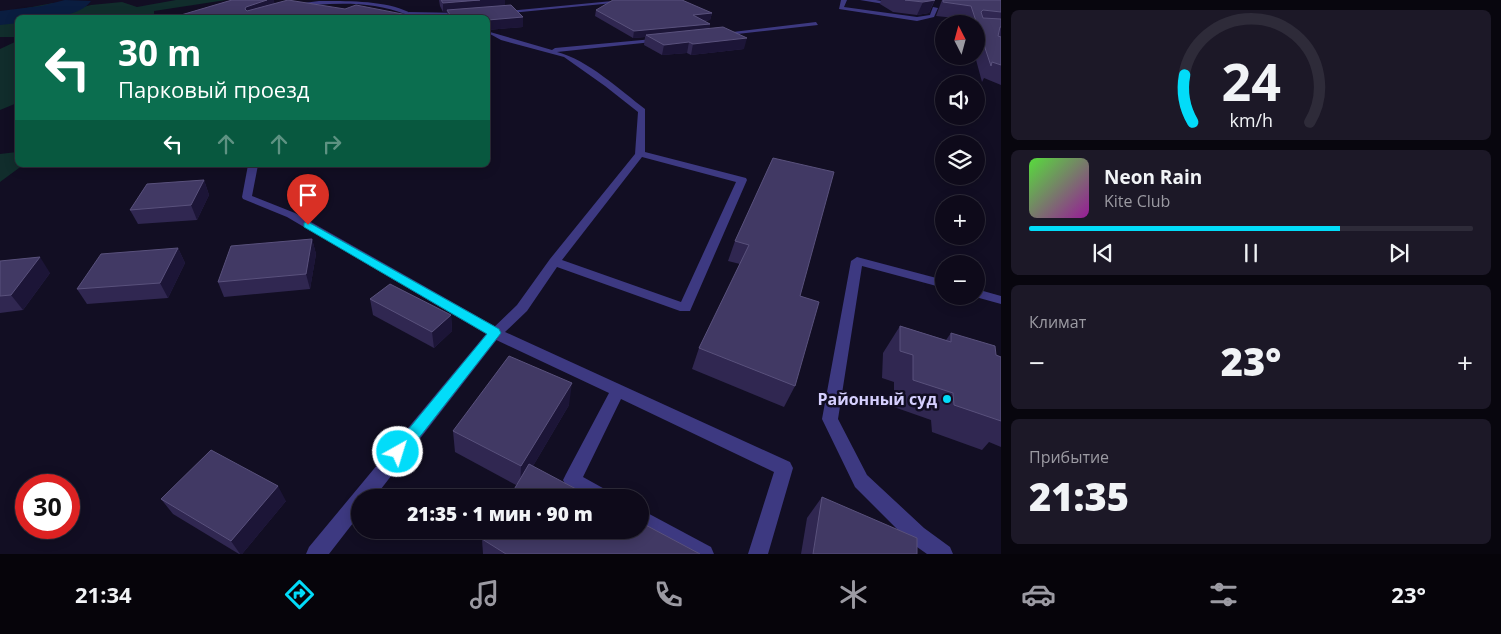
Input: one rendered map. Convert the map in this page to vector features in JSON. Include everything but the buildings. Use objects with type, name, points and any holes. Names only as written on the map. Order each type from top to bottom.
[{"type":"street","points":[[494,13],[641,0]]},
{"type":"street","points":[[844,0],[841,8],[917,19],[932,16],[936,0]]},
{"type":"street","points":[[863,0],[899,4]]},
{"type":"street","points":[[283,7],[308,3],[377,4],[401,9],[409,14],[425,15]]},
{"type":"street","points":[[926,7],[935,8]]},
{"type":"street","points":[[710,34],[816,24]]},
{"type":"street","points":[[369,489],[495,333],[522,308],[554,262],[640,154],[642,111],[608,84],[566,56],[503,39],[490,33]]},
{"type":"street","points":[[547,51],[672,38]]},
{"type":"street","points":[[554,262],[685,308],[742,180],[640,154]]},
{"type":"street","points":[[253,167],[247,197],[291,216],[495,333],[784,468],[758,554]]},
{"type":"street","points":[[935,282],[857,261],[830,419],[861,481],[917,535],[942,554]]},
{"type":"street","points":[[985,296],[1001,300]]},
{"type":"street","points":[[588,489],[572,480],[618,390]]},
{"type":"street","points":[[316,554],[351,511]]},
{"type":"street","points":[[649,523],[704,554]]},
{"type":"green space","points":[[176,0],[226,0],[154,11],[154,15],[42,15],[91,5],[122,2],[137,7]]},
{"type":"green space","points":[[53,3],[59,4],[38,12],[0,16],[0,13]]},
{"type":"green space","points":[[15,18],[15,37],[0,37],[0,20]]},
{"type":"green space","points":[[15,42],[15,104],[0,110],[0,49]]},
{"type":"green space","points":[[15,152],[15,167],[20,167],[0,182],[0,154]]},
{"type":"waterway","points":[[31,15],[61,9],[80,1],[77,0]]},
{"type":"waterway","points":[[0,18],[15,17]]},
{"type":"place","name":"Районный суд","points":[[947,399]]},
{"type":"route","points":[[308,225],[495,333],[398,452]]}]
